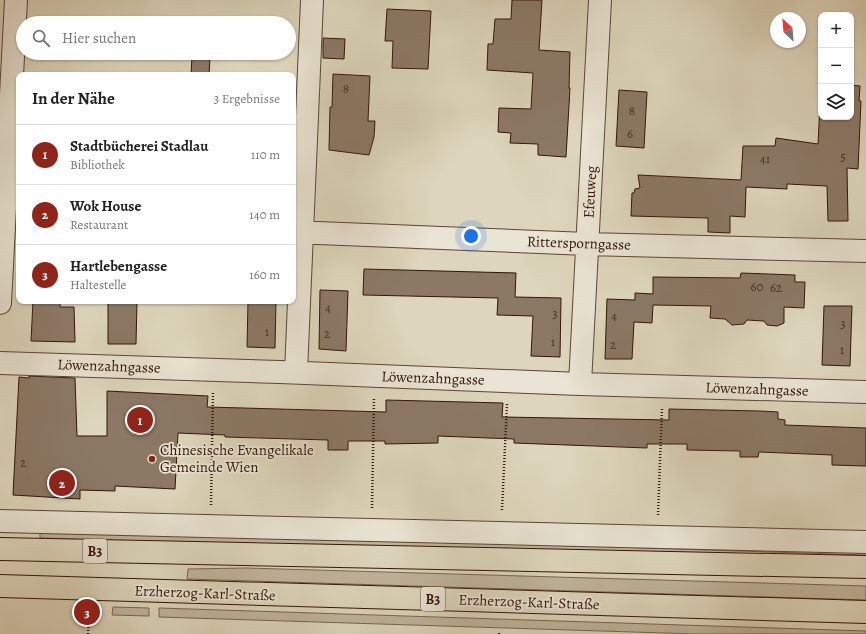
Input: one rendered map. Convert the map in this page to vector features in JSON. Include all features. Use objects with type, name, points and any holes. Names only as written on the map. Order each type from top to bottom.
[{"type":"main road","name":"B3","points":[[0,549],[866,567]]},
{"type":"main road","name":"Erzherzog-Karl-Straße","points":[[0,586],[866,612]]},
{"type":"street","points":[[0,303],[8,226],[16,0]]},
{"type":"street","points":[[296,372],[297,232],[312,0]]},
{"type":"street","name":"Efeuweg","points":[[580,384],[600,0]]},
{"type":"street","name":"Rittersporngasse","points":[[297,232],[587,244],[866,251]]},
{"type":"street","name":"Löwenzahngasse","points":[[0,363],[296,372],[580,384],[866,392]]},
{"type":"street","points":[[0,521],[866,542]]},
{"type":"path","points":[[211,509],[213,385]]},
{"type":"path","points":[[372,514],[374,390]]},
{"type":"path","points":[[502,510],[507,402]]},
{"type":"path","points":[[657,522],[662,407]]},
{"type":"path","points":[[88,634],[89,618]]},
{"type":"shaded area","points":[[40,529],[866,555],[866,565],[40,538]]},
{"type":"shaded area","points":[[246,568],[866,586],[866,600],[187,579],[188,569]]},
{"type":"shaded area","points":[[113,607],[149,608],[149,616],[112,615]]},
{"type":"shaded area","points":[[159,608],[866,631],[866,634],[696,634],[159,617]]},
{"type":"building","points":[[512,0],[542,0],[539,50],[570,52],[570,88],[566,157],[538,155],[538,144],[510,143],[511,133],[498,132],[499,108],[531,109],[533,73],[487,70],[488,44],[493,44],[495,19],[511,19]]},
{"type":"building","points":[[387,9],[431,11],[428,69],[392,68],[393,41],[385,41]]},
{"type":"building","points":[[323,38],[345,39],[344,59],[323,58]]},
{"type":"building","points":[[192,60],[210,60],[209,72],[191,72]]},
{"type":"building","points":[[333,74],[370,76],[368,121],[375,121],[374,137],[369,155],[329,150],[330,107],[332,107]]},
{"type":"building","points":[[854,85],[860,86],[859,101],[861,101],[858,169],[847,168],[848,221],[828,221],[827,186],[787,184],[787,189],[746,187],[745,217],[730,216],[730,233],[708,232],[708,218],[631,216],[632,193],[634,193],[635,189],[640,188],[638,175],[741,180],[743,146],[775,146],[776,138],[818,144],[819,120],[854,120]]},
{"type":"building","points":[[619,90],[647,92],[644,148],[616,146]]},
{"type":"building","points":[[364,269],[516,273],[515,297],[561,298],[560,357],[531,356],[533,316],[497,315],[498,298],[363,295]]},
{"type":"building","points":[[741,273],[795,275],[795,282],[805,282],[804,308],[784,307],[784,323],[777,326],[767,325],[764,321],[747,320],[744,324],[732,325],[725,319],[710,318],[711,306],[653,305],[652,323],[634,322],[632,359],[605,359],[607,299],[635,300],[635,293],[653,294],[653,277],[740,278]]},
{"type":"building","points":[[320,290],[348,291],[346,351],[319,349]]},
{"type":"building","points":[[33,304],[60,304],[60,307],[74,307],[75,342],[31,341]]},
{"type":"building","points":[[108,304],[137,304],[136,344],[108,344]]},
{"type":"building","points":[[248,304],[276,304],[275,348],[247,347]]},
{"type":"building","points":[[824,306],[852,306],[850,366],[822,365]]},
{"type":"building","points":[[29,376],[75,378],[77,436],[107,436],[107,391],[208,396],[207,407],[386,412],[386,400],[503,403],[502,417],[669,420],[669,409],[760,411],[778,412],[778,419],[785,420],[785,425],[866,428],[866,466],[832,465],[832,455],[759,452],[758,457],[740,457],[740,451],[687,450],[687,444],[647,444],[647,448],[514,443],[514,439],[438,436],[438,443],[385,444],[385,441],[348,441],[348,450],[328,450],[328,440],[225,437],[225,435],[178,433],[175,489],[115,486],[115,491],[80,490],[80,499],[13,495],[19,377],[29,378]]},
{"type":"place","name":"Stadtbücherei Stadlau","points":[[140,420]]},
{"type":"place","name":"Chinesische Evangelikale Gemeinde Wien","points":[[152,459]]},
{"type":"place","name":"Wok House","points":[[62,483]]},
{"type":"place","name":"Hartlebengasse","points":[[87,612]]}]
